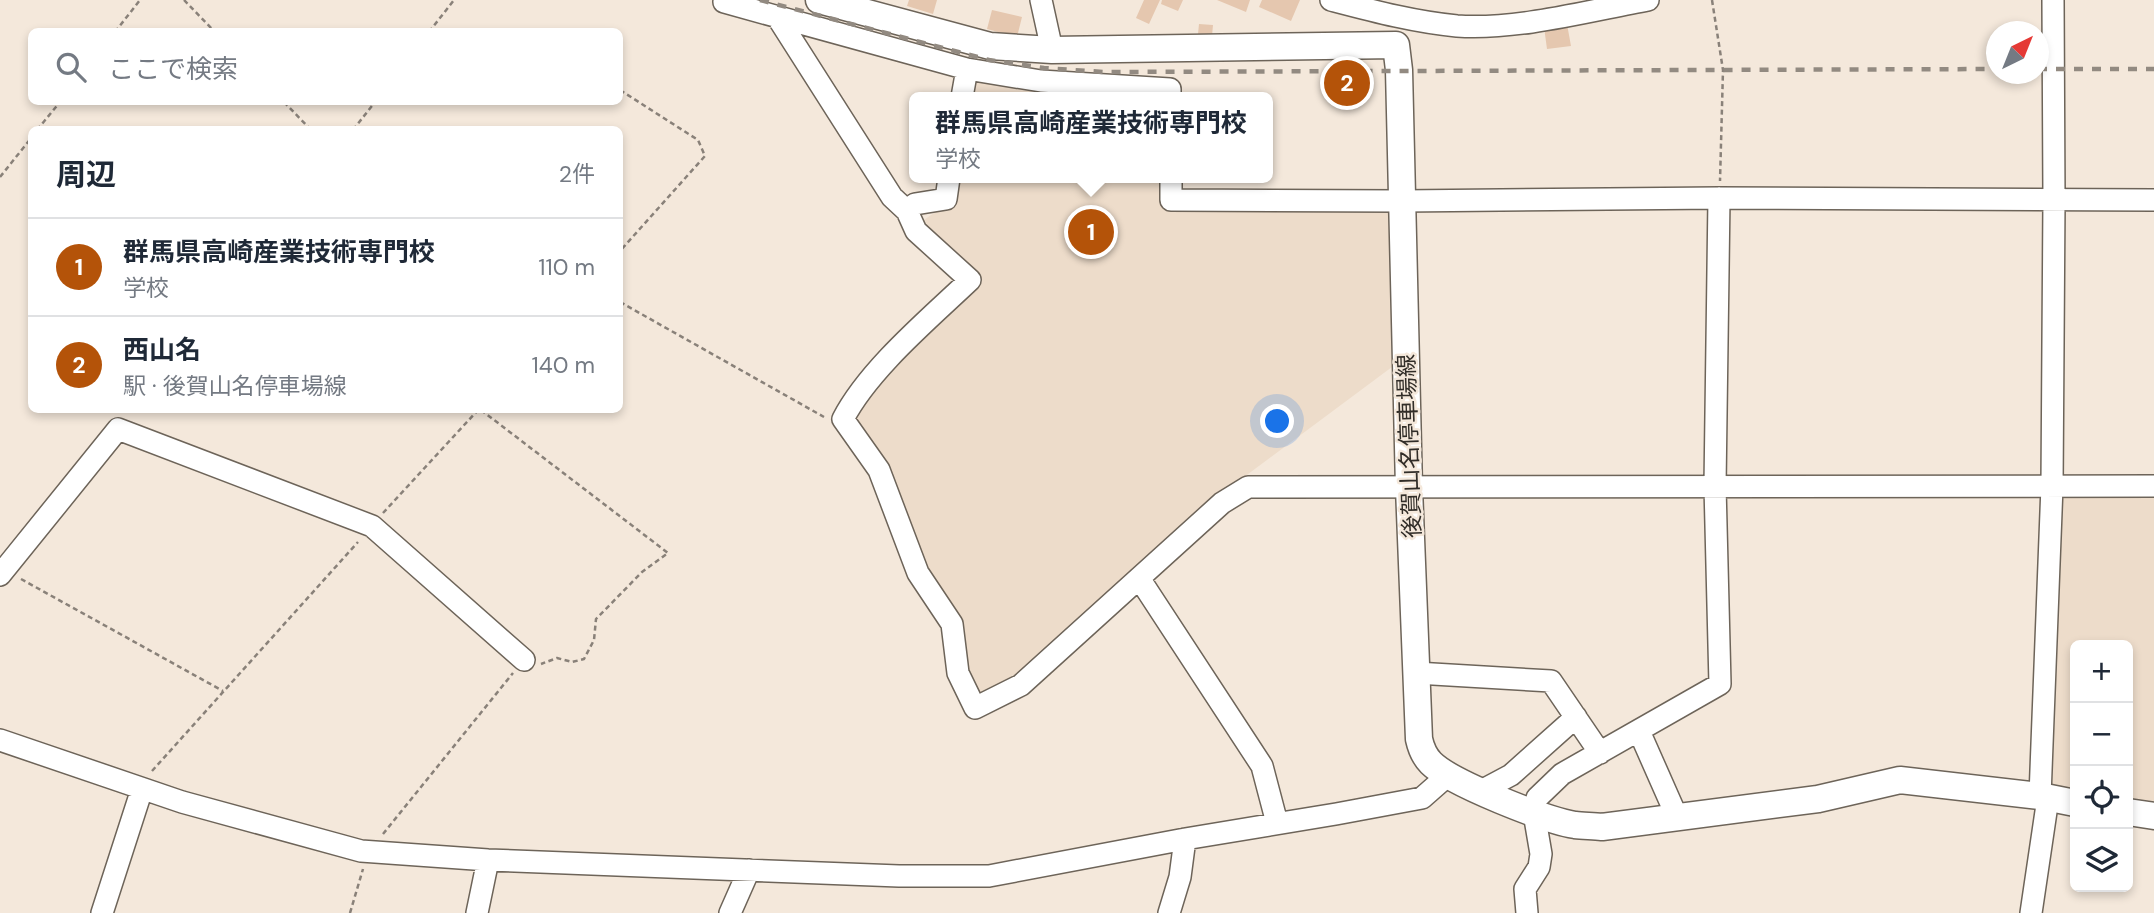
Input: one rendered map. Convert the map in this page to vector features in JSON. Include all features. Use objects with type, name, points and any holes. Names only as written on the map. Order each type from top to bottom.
[{"type":"main road","points":[[819,0],[990,46],[1052,50],[1396,45]]},
{"type":"main road","name":"後賀山名停車場線","points":[[1396,45],[1399,70],[1409,488],[1419,739],[1422,752],[1430,762],[1447,776],[1534,813],[1573,825],[1602,827],[1818,799],[1900,780],[2070,802]]},
{"type":"main road","points":[[2133,813],[2154,816]]},
{"type":"street","points":[[1041,0],[1052,50]]},
{"type":"street","points":[[1331,0],[1398,9],[1459,26],[1528,22],[1648,0]]},
{"type":"street","points":[[2031,913],[2044,797],[2052,486],[2053,0]]},
{"type":"street","points":[[724,2],[967,69],[1041,81],[1170,89],[1170,92]]},
{"type":"street","points":[[1396,45],[1398,9]]},
{"type":"street","points":[[778,18],[892,197],[907,211],[916,231],[970,280],[918,329],[854,397],[843,419],[879,470],[918,573],[952,624],[958,673],[975,708],[1021,685],[1222,503],[1248,487],[2154,486]]},
{"type":"street","points":[[963,92],[967,69]]},
{"type":"street","points":[[907,211],[915,204],[946,199],[948,183]]},
{"type":"street","points":[[1171,183],[1171,200],[2154,200]]},
{"type":"street","points":[[1528,913],[1525,889],[1539,867],[1541,854],[1534,813],[1537,798],[1562,774],[1720,684],[1715,486],[1719,198]]},
{"type":"street","points":[[2,573],[118,429],[372,526],[523,660]]},
{"type":"street","points":[[1139,578],[1262,766],[1278,823]]},
{"type":"street","points":[[1416,673],[1551,681],[1600,752]]},
{"type":"street","points":[[1481,791],[1511,775],[1576,717]]},
{"type":"street","points":[[1639,731],[1677,817]]},
{"type":"street","points":[[1,742],[182,802],[361,851],[488,860],[899,876],[989,876],[1422,798],[1447,776]]},
{"type":"street","points":[[102,913],[140,788]]},
{"type":"street","points":[[1169,913],[1180,877],[1185,839]]},
{"type":"street","points":[[477,913],[488,860]]},
{"type":"street","points":[[730,913],[749,870]]},
{"type":"path","points":[[118,28],[140,0]]},
{"type":"path","points":[[184,0],[211,28]]},
{"type":"path","points":[[432,28],[454,0]]},
{"type":"path","points":[[1712,0],[1723,70],[1719,198]]},
{"type":"path","points":[[623,92],[698,141],[705,156],[623,248]]},
{"type":"path","points":[[40,126],[58,105]]},
{"type":"path","points":[[287,105],[307,126]]},
{"type":"path","points":[[356,126],[373,105]]},
{"type":"path","points":[[0,177],[28,142]]},
{"type":"path","points":[[623,304],[828,419],[843,419]]},
{"type":"path","points":[[140,788],[223,692],[476,413]]},
{"type":"path","points":[[349,913],[369,851],[523,660],[540,665],[556,659],[572,663],[584,659],[594,640],[596,619],[642,572],[668,553],[483,413]]},
{"type":"path","points":[[2,573],[223,692]]},
{"type":"shaded area","points":[[977,78],[1116,92],[971,92]]},
{"type":"shaded area","points":[[952,183],[1166,183],[1166,204],[1388,207],[1396,364],[1236,483],[1020,678],[982,695],[974,692],[935,588],[853,421],[853,412],[926,331],[982,281],[924,226],[924,220],[948,203]]},
{"type":"shaded area","points":[[2154,494],[2154,808],[2133,804],[2133,640],[2070,640],[2070,794],[2055,791],[2051,784],[2059,497]]},
{"type":"building","points":[[909,0],[937,0],[933,14],[907,6]]},
{"type":"building","points":[[1144,0],[1160,0],[1149,24],[1136,18]]},
{"type":"building","points":[[1162,0],[1183,0],[1178,11],[1161,4]]},
{"type":"building","points":[[1217,0],[1250,0],[1246,12]]},
{"type":"building","points":[[1262,0],[1300,0],[1291,21],[1259,7]]},
{"type":"building","points":[[992,10],[1022,17],[1017,37],[987,29]]},
{"type":"building","points":[[1199,24],[1213,25],[1212,36],[1198,34]]},
{"type":"building","points":[[1567,24],[1571,46],[1547,49],[1544,27]]},
{"type":"railway","points":[[760,0],[989,60],[1044,68],[1103,72],[1986,69]]},
{"type":"railway","points":[[2049,69],[2154,69]]},
{"type":"place","name":"西山名","points":[[1347,83]]},
{"type":"place","name":"群馬県高崎産業技術専門校","points":[[1091,232]]}]
